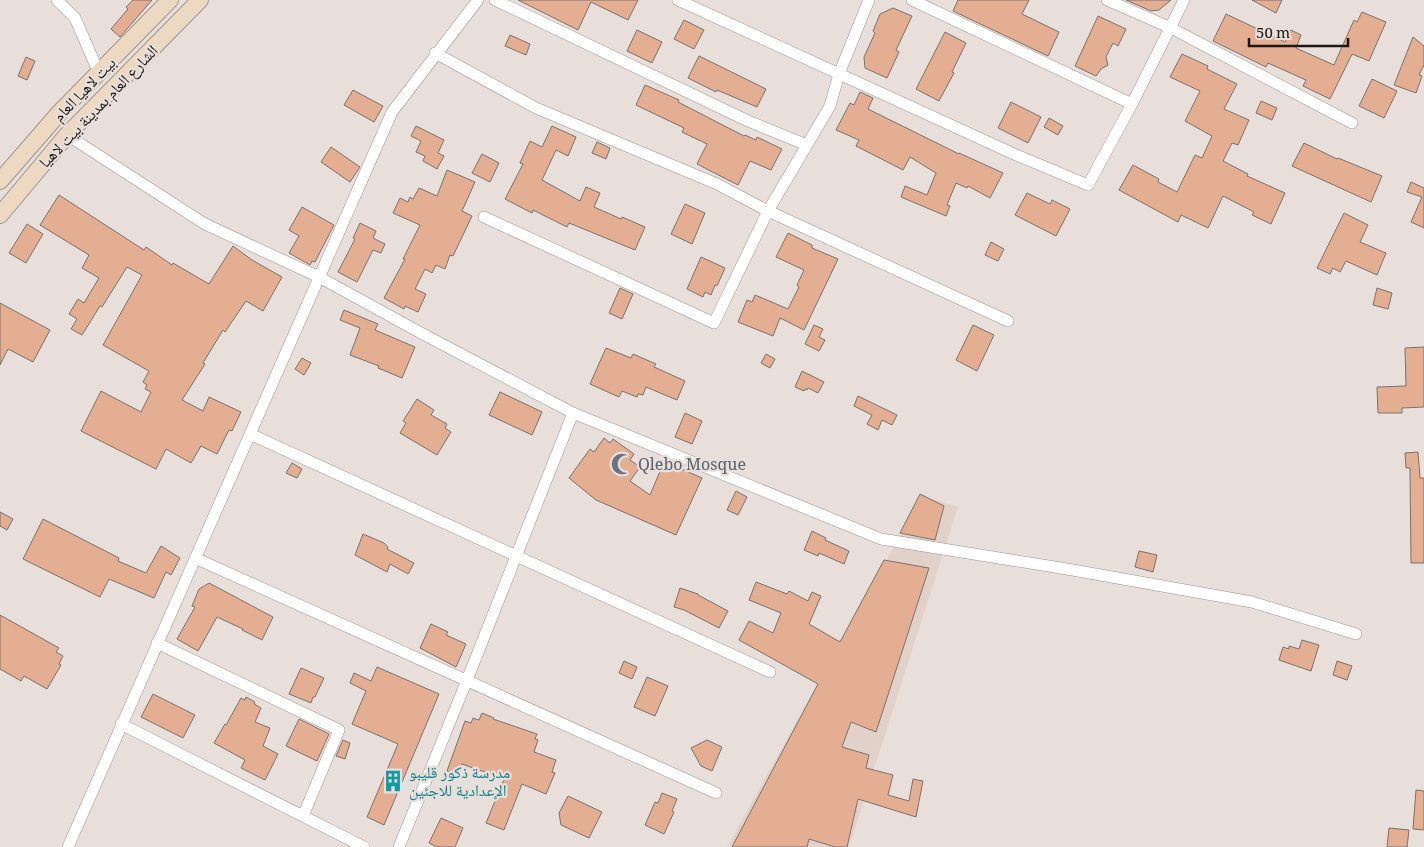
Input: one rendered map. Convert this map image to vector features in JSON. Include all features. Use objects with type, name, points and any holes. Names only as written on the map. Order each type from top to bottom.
[{"type":"main road","name":"بيت لاهيا العام","points":[[0,181],[60,112],[170,0]]},
{"type":"main road","name":"الشارع العام بمدينة بيت لاهيا","points":[[0,215],[66,135],[200,0]]},
{"type":"street","points":[[57,0],[74,18],[99,73]]},
{"type":"street","points":[[68,847],[392,112],[435,53],[478,0]]},
{"type":"street","points":[[495,0],[748,121],[807,145]]},
{"type":"street","points":[[678,0],[1014,154],[1088,185],[1132,104],[1184,0]]},
{"type":"street","points":[[484,217],[714,323],[768,211],[830,106],[839,74],[869,0]]},
{"type":"street","points":[[912,0],[1132,104]]},
{"type":"street","points":[[1107,0],[1171,28],[1352,123]]},
{"type":"street","points":[[435,53],[536,108],[717,184],[768,211],[1008,321]]},
{"type":"street","points":[[66,135],[205,224],[319,277],[573,413],[881,539],[1067,569],[1252,602],[1356,634]]},
{"type":"street","points":[[398,847],[467,680],[573,413]]},
{"type":"street","points":[[250,434],[770,672]]},
{"type":"street","points":[[195,558],[716,793]]},
{"type":"street","points":[[157,644],[339,730],[303,816]]},
{"type":"street","points":[[121,724],[364,847]]},
{"type":"shaded area","points":[[922,496],[958,507],[849,847],[727,847]]},
{"type":"building","points":[[133,0],[152,0],[120,37],[111,29]]},
{"type":"building","points":[[518,0],[638,0],[628,20],[591,2],[578,30]]},
{"type":"building","points":[[958,0],[1029,0],[1022,14],[1059,32],[1048,56],[953,11]]},
{"type":"building","points":[[1126,0],[1171,0],[1159,10],[1151,11]]},
{"type":"building","points":[[1252,0],[1282,0],[1276,13]]},
{"type":"building","points":[[893,8],[912,16],[896,50],[899,52],[887,78],[865,68],[864,57],[875,33],[873,31],[880,14]]},
{"type":"building","points":[[1362,12],[1386,22],[1369,61],[1352,54],[1330,99],[1303,86],[1306,80],[1268,63],[1266,67],[1213,41],[1226,14],[1285,42],[1291,30],[1301,35],[1296,48],[1334,65],[1354,20],[1357,22]]},
{"type":"building","points":[[1098,16],[1126,29],[1118,46],[1113,43],[1106,57],[1108,65],[1101,69],[1096,76],[1075,66]]},
{"type":"building","points":[[684,20],[704,30],[694,49],[674,39]]},
{"type":"building","points":[[637,30],[662,42],[652,63],[627,51]]},
{"type":"building","points":[[945,32],[966,43],[952,72],[954,73],[939,101],[916,89]]},
{"type":"building","points":[[510,35],[530,44],[526,55],[505,46]]},
{"type":"building","points":[[1413,37],[1424,46],[1424,65],[1419,75],[1422,76],[1416,93],[1394,85]]},
{"type":"building","points":[[1182,54],[1208,66],[1207,69],[1237,84],[1224,109],[1249,120],[1238,145],[1232,143],[1223,161],[1248,174],[1247,176],[1285,193],[1271,224],[1252,215],[1254,212],[1223,196],[1208,228],[1181,215],[1178,222],[1119,190],[1133,165],[1159,179],[1158,182],[1177,192],[1195,155],[1202,158],[1212,136],[1185,121],[1200,91],[1170,77]]},
{"type":"building","points":[[699,56],[766,89],[757,107],[717,90],[716,92],[688,78]]},
{"type":"building","points":[[26,57],[35,61],[27,80],[18,76]]},
{"type":"building","points":[[1372,79],[1397,91],[1384,118],[1359,106]]},
{"type":"building","points":[[645,85],[679,100],[678,102],[744,136],[756,140],[757,137],[782,149],[771,170],[750,161],[738,185],[697,164],[707,144],[682,132],[684,128],[636,105]]},
{"type":"building","points":[[353,90],[383,106],[374,122],[344,105]]},
{"type":"building","points":[[860,92],[873,98],[868,109],[959,154],[1003,173],[990,198],[968,186],[967,188],[956,183],[947,205],[950,206],[946,216],[901,197],[905,186],[927,195],[936,173],[910,157],[903,170],[856,146],[859,140],[836,130],[850,103],[854,105]]},
{"type":"building","points":[[1261,101],[1277,108],[1272,120],[1256,113]]},
{"type":"building","points":[[1011,102],[1041,117],[1028,143],[998,128]]},
{"type":"building","points":[[1049,118],[1063,126],[1058,135],[1044,127]]},
{"type":"building","points":[[416,126],[444,140],[438,153],[444,156],[437,169],[423,161],[425,156],[416,152],[421,141],[411,136]]},
{"type":"building","points":[[552,126],[576,137],[568,156],[556,150],[542,180],[580,201],[586,187],[600,193],[594,207],[645,227],[635,250],[569,223],[567,227],[533,210],[532,213],[505,199],[523,164],[520,163],[530,141],[542,147]]},
{"type":"building","points":[[597,142],[610,148],[606,159],[592,153]]},
{"type":"building","points":[[1304,143],[1337,159],[1382,176],[1371,202],[1292,166]]},
{"type":"building","points":[[331,147],[360,167],[350,182],[321,162]]},
{"type":"building","points":[[482,154],[499,163],[490,182],[472,173]]},
{"type":"building","points":[[447,170],[475,182],[462,211],[472,216],[453,256],[450,255],[445,269],[436,265],[432,273],[425,269],[415,289],[426,294],[418,312],[405,306],[404,309],[384,298],[405,259],[403,259],[420,225],[393,213],[400,198],[408,202],[410,197],[413,199],[419,188],[437,196]]},
{"type":"building","points":[[1411,182],[1424,188],[1424,228],[1411,222],[1422,197],[1407,192]]},
{"type":"building","points":[[1027,193],[1050,204],[1052,200],[1070,209],[1056,236],[1015,215]]},
{"type":"building","points":[[59,195],[144,250],[146,247],[172,265],[173,263],[209,284],[233,246],[252,260],[282,277],[263,311],[246,301],[225,332],[223,330],[203,363],[205,364],[182,400],[203,411],[209,397],[241,412],[232,431],[229,430],[217,454],[201,446],[191,463],[166,449],[156,469],[81,431],[101,391],[141,412],[151,392],[145,389],[147,385],[143,382],[149,371],[103,345],[142,275],[127,267],[82,335],[71,329],[77,319],[69,314],[78,299],[84,303],[99,278],[82,268],[89,255],[40,225]]},
{"type":"building","points":[[685,204],[705,213],[692,244],[671,234]]},
{"type":"building","points":[[302,207],[334,225],[315,262],[312,261],[310,265],[289,253],[299,236],[289,230]]},
{"type":"building","points":[[1344,213],[1368,225],[1360,242],[1386,253],[1377,275],[1346,261],[1340,272],[1333,268],[1330,274],[1317,268]]},
{"type":"building","points":[[360,223],[376,231],[373,238],[385,244],[381,253],[373,250],[357,282],[338,272],[355,239],[353,238]]},
{"type":"building","points":[[27,224],[43,234],[26,263],[9,253]]},
{"type":"building","points":[[788,233],[812,245],[812,248],[838,259],[804,330],[780,318],[773,336],[738,322],[747,300],[752,302],[755,295],[788,309],[799,287],[797,285],[804,270],[776,257]]},
{"type":"building","points":[[991,242],[1004,249],[998,261],[985,255]]},
{"type":"building","points":[[701,257],[725,268],[711,295],[705,292],[703,297],[687,289]]},
{"type":"building","points":[[620,288],[633,294],[622,319],[609,313]]},
{"type":"building","points":[[1377,288],[1392,293],[1388,309],[1373,305]]},
{"type":"building","points":[[0,303],[50,330],[33,362],[8,349],[0,365]]},
{"type":"building","points":[[344,310],[378,324],[375,330],[415,347],[402,378],[378,368],[379,366],[350,355],[360,328],[340,320]]},
{"type":"building","points":[[814,325],[823,329],[819,337],[825,340],[819,351],[805,344]]},
{"type":"building","points":[[973,325],[994,335],[977,371],[956,360]]},
{"type":"building","points":[[1424,347],[1424,407],[1402,408],[1402,413],[1378,413],[1377,387],[1406,386],[1405,348]]},
{"type":"building","points":[[606,348],[631,358],[633,354],[656,364],[654,367],[685,381],[677,400],[646,387],[643,395],[638,394],[637,397],[622,391],[619,397],[590,384]]},
{"type":"building","points":[[766,354],[775,359],[770,368],[761,363]]},
{"type":"building","points":[[302,358],[311,363],[304,375],[295,369]]},
{"type":"building","points":[[802,371],[824,382],[818,393],[808,388],[804,391],[795,387]]},
{"type":"building","points":[[500,392],[542,412],[532,435],[489,415]]},
{"type":"building","points":[[858,396],[897,415],[892,425],[882,420],[878,430],[867,424],[872,415],[854,406]]},
{"type":"building","points":[[417,399],[434,410],[431,415],[447,424],[445,428],[451,432],[437,455],[400,433],[406,423],[403,421]]},
{"type":"building","points":[[685,413],[702,421],[692,444],[675,437]]},
{"type":"building","points":[[604,438],[610,443],[613,439],[634,454],[630,460],[640,467],[630,481],[650,495],[661,469],[667,469],[670,464],[702,478],[676,535],[596,500],[569,478],[590,449],[594,452]]},
{"type":"building","points":[[1418,452],[1420,478],[1424,478],[1424,563],[1411,563],[1410,468],[1406,468],[1405,453]]},
{"type":"building","points":[[292,463],[302,469],[297,478],[286,473]]},
{"type":"building","points":[[736,491],[747,497],[738,515],[727,510]]},
{"type":"building","points":[[920,494],[944,506],[935,540],[900,533]]},
{"type":"building","points":[[0,512],[13,519],[7,530],[0,526]]},
{"type":"building","points":[[43,519],[119,558],[118,561],[146,573],[161,546],[180,558],[171,575],[166,572],[154,598],[109,579],[100,597],[23,559]]},
{"type":"building","points":[[812,531],[826,538],[825,540],[849,551],[844,564],[819,553],[818,556],[804,550]]},
{"type":"building","points":[[363,534],[384,543],[388,547],[387,549],[414,563],[408,574],[390,564],[387,572],[355,555]]},
{"type":"building","points":[[1139,551],[1157,555],[1153,572],[1135,567]]},
{"type":"building","points":[[884,560],[929,568],[876,732],[851,722],[842,747],[869,755],[866,768],[893,775],[888,795],[909,801],[913,779],[923,781],[916,817],[858,799],[847,847],[835,847],[809,839],[807,847],[732,847],[818,684],[739,640],[749,621],[773,633],[781,613],[749,600],[756,582],[787,594],[789,591],[808,601],[812,592],[821,596],[809,624],[840,642]]},
{"type":"building","points":[[209,583],[273,617],[262,640],[217,617],[198,651],[177,639],[195,607],[192,606],[199,589]]},
{"type":"building","points":[[680,588],[698,594],[728,611],[719,628],[684,610],[674,607]]},
{"type":"building","points":[[0,615],[59,648],[56,652],[63,656],[59,664],[61,665],[47,689],[24,676],[21,681],[0,669]]},
{"type":"building","points":[[431,624],[448,632],[446,635],[466,644],[456,667],[420,648]]},
{"type":"building","points":[[1302,640],[1319,645],[1311,671],[1279,660],[1283,647],[1289,649],[1289,646],[1299,649]]},
{"type":"building","points":[[624,661],[637,667],[632,679],[619,673]]},
{"type":"building","points":[[1337,661],[1352,666],[1347,680],[1333,675]]},
{"type":"building","name":"مدرسة ذكور قليبو الإعدادية للاجئين","points":[[377,667],[439,694],[384,825],[367,817],[398,744],[352,724],[366,691],[350,683],[354,673],[371,681]]},
{"type":"building","points":[[301,668],[324,678],[311,703],[289,694]]},
{"type":"building","points":[[647,677],[668,686],[655,716],[634,707]]},
{"type":"building","points":[[153,694],[195,715],[183,738],[141,717]]},
{"type":"building","points":[[246,697],[261,708],[255,722],[270,728],[263,746],[278,754],[265,780],[241,768],[245,760],[214,743],[241,698],[245,700]]},
{"type":"building","points":[[482,713],[493,719],[537,734],[535,739],[538,740],[534,752],[556,760],[552,772],[555,773],[546,794],[522,784],[504,830],[486,823],[504,779],[462,764],[458,775],[447,771],[465,721],[471,723],[473,718],[479,720]]},
{"type":"building","points":[[299,719],[329,734],[317,761],[286,746]]},
{"type":"building","points":[[343,740],[350,743],[345,759],[336,756]]},
{"type":"building","points":[[707,740],[722,747],[712,771],[701,766],[691,748]]},
{"type":"building","points":[[1416,790],[1424,791],[1424,830],[1413,829]]},
{"type":"building","points":[[662,793],[677,799],[672,811],[674,812],[664,834],[645,825],[655,802],[658,803]]},
{"type":"building","points":[[568,796],[602,812],[589,838],[561,825],[559,813]]},
{"type":"building","points":[[441,818],[463,828],[455,847],[437,847],[429,843]]},
{"type":"building","points":[[1389,828],[1409,830],[1407,847],[1387,847]]},
{"type":"place","name":"Qlebo Mosque","points":[[622,464]]},
{"type":"place","name":"مدرسة ذكور قليبو الإعدادية للاجئين","points":[[393,781]]}]
